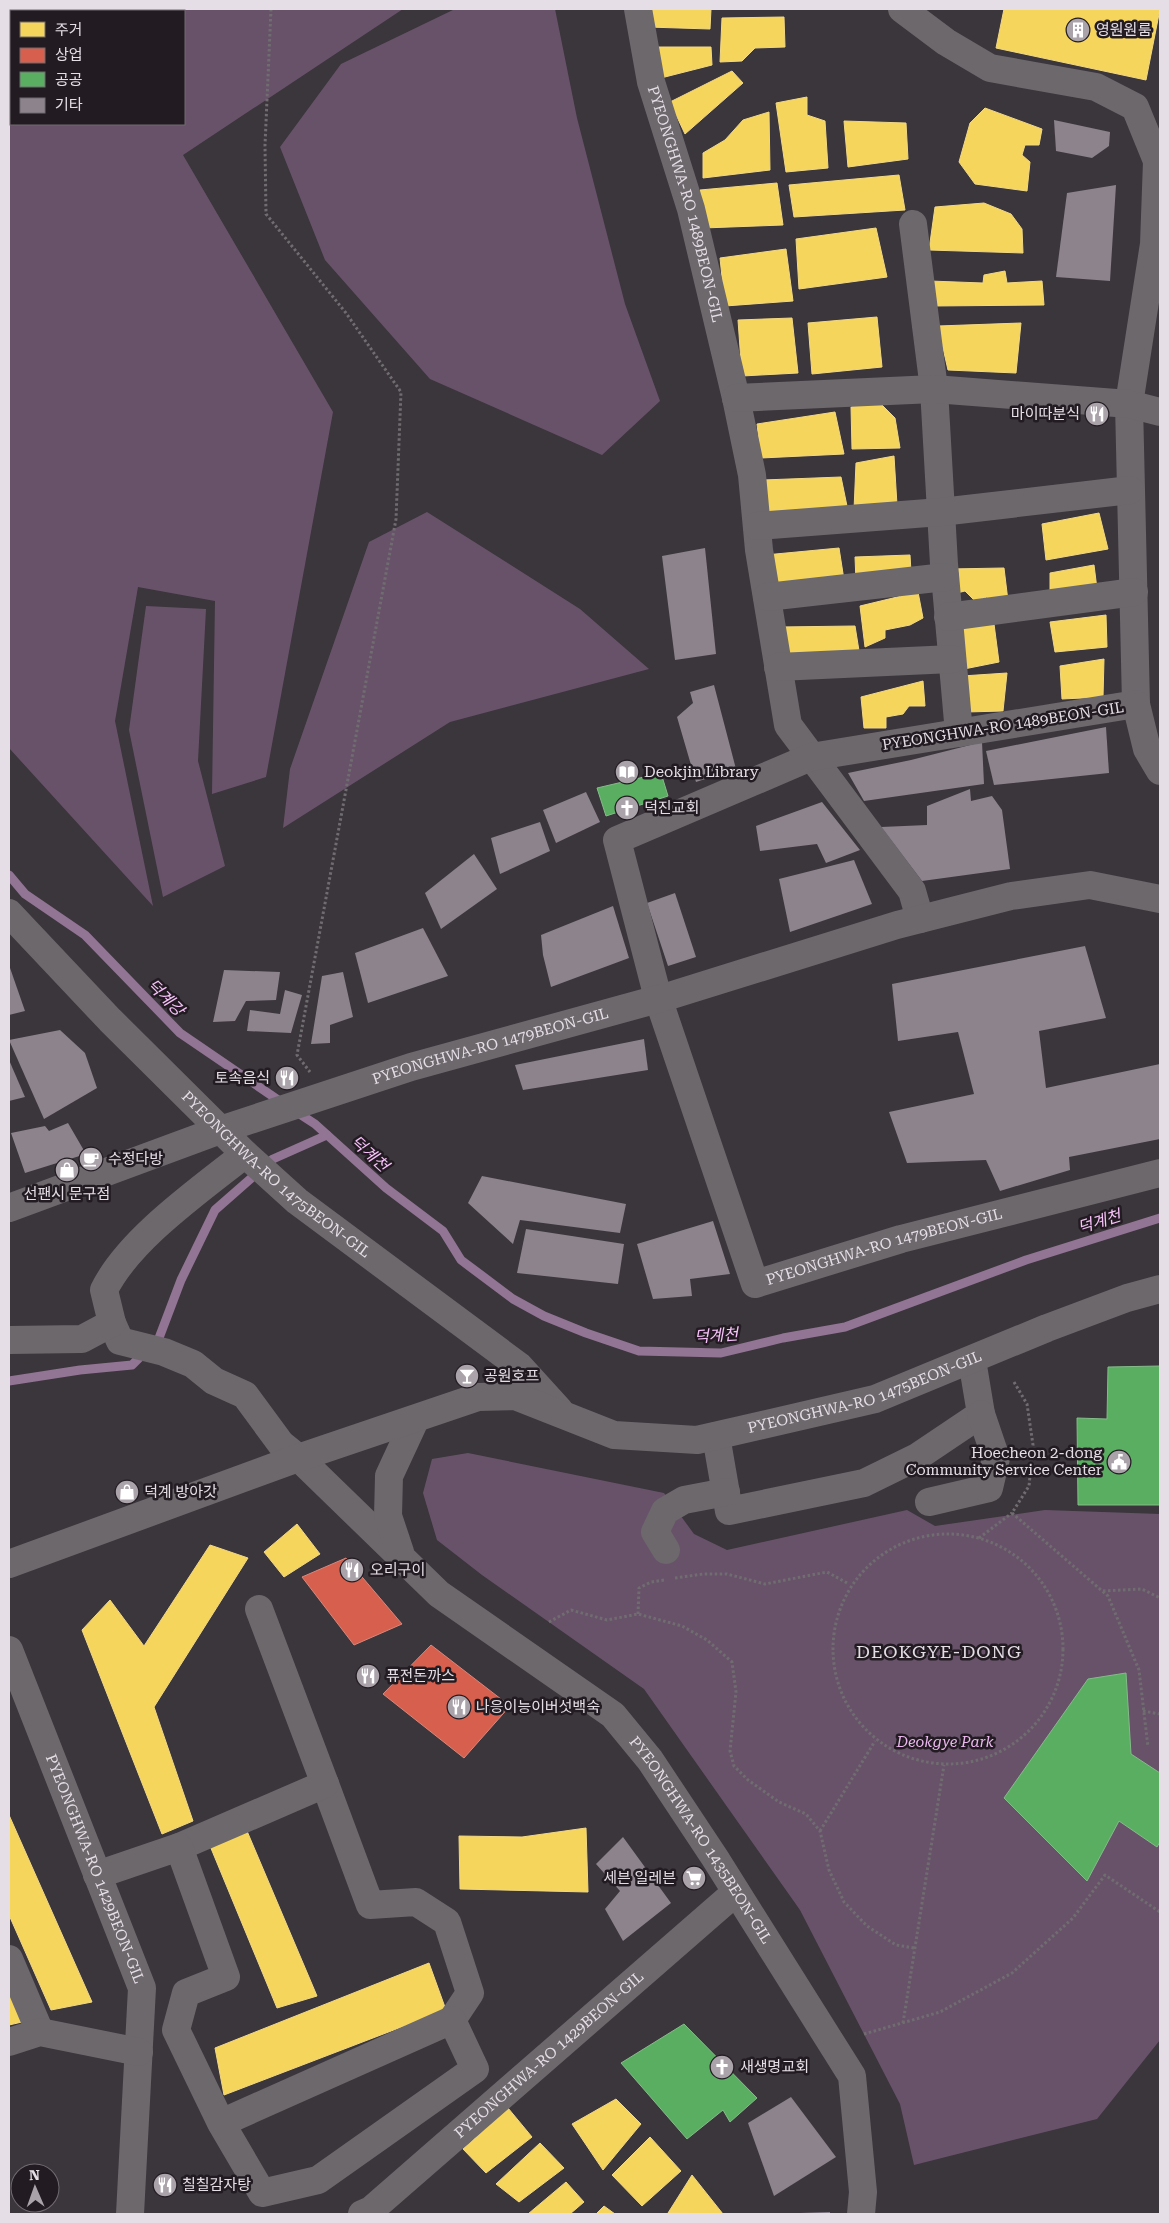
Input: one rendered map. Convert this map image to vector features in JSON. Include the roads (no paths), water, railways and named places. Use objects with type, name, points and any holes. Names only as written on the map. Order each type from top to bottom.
[{"type":"street","name":"PYEONGHWA-RO 1489BEON-GIL","points":[[638,9],[651,82],[691,209],[736,398],[752,475],[767,597],[788,725],[912,891],[920,919]]},
{"type":"street","name":"PYEONGHWA-RO 1489BEON-GIL","points":[[811,757],[1136,704],[1129,404],[1154,244],[1157,161],[1135,108],[1096,88],[990,68],[946,42],[902,9]]},
{"type":"street","points":[[913,224],[934,389],[945,577],[959,733]]},
{"type":"street","points":[[736,398],[934,389],[1129,404],[1160,412]]},
{"type":"street","points":[[757,526],[941,512],[1130,490]]},
{"type":"street","points":[[767,597],[945,577]]},
{"type":"street","points":[[948,617],[1134,592]]},
{"type":"street","points":[[778,667],[952,659]]},
{"type":"street","points":[[1136,704],[1147,749],[1160,771]]},
{"type":"street","points":[[658,998],[617,840],[811,757]]},
{"type":"street","name":"PYEONGHWA-RO 1479BEON-GIL","points":[[220,1130],[411,1067],[658,998],[920,919],[1011,896],[1090,885],[1160,899]]},
{"type":"street","name":"PYEONGHWA-RO 1475BEON-GIL","points":[[9,913],[110,1020],[246,1155],[297,1201],[519,1366],[561,1413]]},
{"type":"street","name":"PYEONGHWA-RO 1479BEON-GIL","points":[[658,998],[755,1284],[901,1240],[1160,1173]]},
{"type":"street","points":[[9,1208],[220,1130]]},
{"type":"street","points":[[9,1340],[82,1339],[120,1333],[104,1290],[113,1272],[164,1219],[246,1155]]},
{"type":"street","name":"PYEONGHWA-RO 1475BEON-GIL","points":[[298,1458],[478,1398],[514,1396],[614,1435],[697,1440],[875,1399],[1047,1328],[1127,1298],[1160,1289]]},
{"type":"street","name":"PYEONGHWA-RO 1435BEON-GIL","points":[[120,1333],[193,1364],[214,1381],[245,1395],[281,1444],[402,1556],[439,1594],[613,1715],[650,1760],[852,2076],[862,2192],[861,2214]]},
{"type":"street","points":[[930,1502],[989,1488],[996,1458],[981,1414],[972,1360]]},
{"type":"street","points":[[716,1436],[729,1511],[864,1483],[917,1457],[981,1414]]},
{"type":"street","name":"PYEONGHWA-RO 1435BEON-GIL","points":[[402,1556],[388,1516],[389,1476],[415,1420]]},
{"type":"street","points":[[9,1564],[298,1458]]},
{"type":"street","points":[[666,1550],[655,1532],[665,1512],[684,1500],[726,1492]]},
{"type":"street","points":[[221,2123],[452,2020],[470,1993],[448,1922],[416,1902],[370,1905],[259,1609]]},
{"type":"street","name":"PYEONGHWA-RO 1429BEON-GIL","points":[[9,1650],[142,1988],[130,2214]]},
{"type":"street","points":[[97,1875],[179,1847],[325,1784]]},
{"type":"street","points":[[179,1847],[226,1977],[186,1993],[176,2030],[221,2123],[262,2192],[318,2180],[475,2069],[452,2020]]},
{"type":"street","name":"PYEONGHWA-RO 1429BEON-GIL","points":[[362,2214],[371,2210],[736,1892]]},
{"type":"street","points":[[9,1959],[40,2032]]},
{"type":"street","points":[[9,2042],[40,2032],[139,2052]]},
{"type":"waterway","name":"덕계강","points":[[9,875],[25,894],[85,935],[180,1033],[284,1104]]},
{"type":"waterway","name":"덕계천","points":[[295,1111],[315,1124],[386,1188],[443,1231],[461,1260],[513,1299],[544,1316],[639,1351],[721,1353],[783,1338],[845,1327],[1026,1260],[1160,1218]]},
{"type":"waterway","name":"덕계천","points":[[9,1381],[80,1370],[132,1365],[159,1338],[181,1280],[215,1210],[273,1159],[327,1135]]},
{"type":"place","name":"영원원룸","points":[[1078,30]]},
{"type":"place","name":"마이따분식","points":[[1097,414]]},
{"type":"place","name":"Deokjin Library","points":[[627,772]]},
{"type":"place","name":"덕진교회","points":[[627,808]]},
{"type":"place","name":"토속음식","points":[[287,1078]]},
{"type":"place","name":"수정다방","points":[[91,1159]]},
{"type":"place","name":"선팬시 문구점","points":[[67,1170]]},
{"type":"place","name":"공원호프","points":[[467,1376]]},
{"type":"place","name":"Hoecheon 2-dong Community Service Center","points":[[1119,1462]]},
{"type":"place","name":"덕계 방아갓","points":[[127,1492]]},
{"type":"place","name":"오리구이","points":[[352,1570]]},
{"type":"place","name":"퓨전돈까스","points":[[368,1676]]},
{"type":"place","name":"나응이능이버섯백숙","points":[[459,1707]]},
{"type":"place","name":"세븐 일레븐","points":[[694,1878]]},
{"type":"place","name":"새생명교회","points":[[722,2067]]},
{"type":"place","name":"칠칠감자탕","points":[[165,2185]]},
{"type":"district","name":"DEOKGYE-DONG","points":[[939,1652]]},
{"type":"park label","name":"Deokgye Park","points":[[945,1742]]}]
